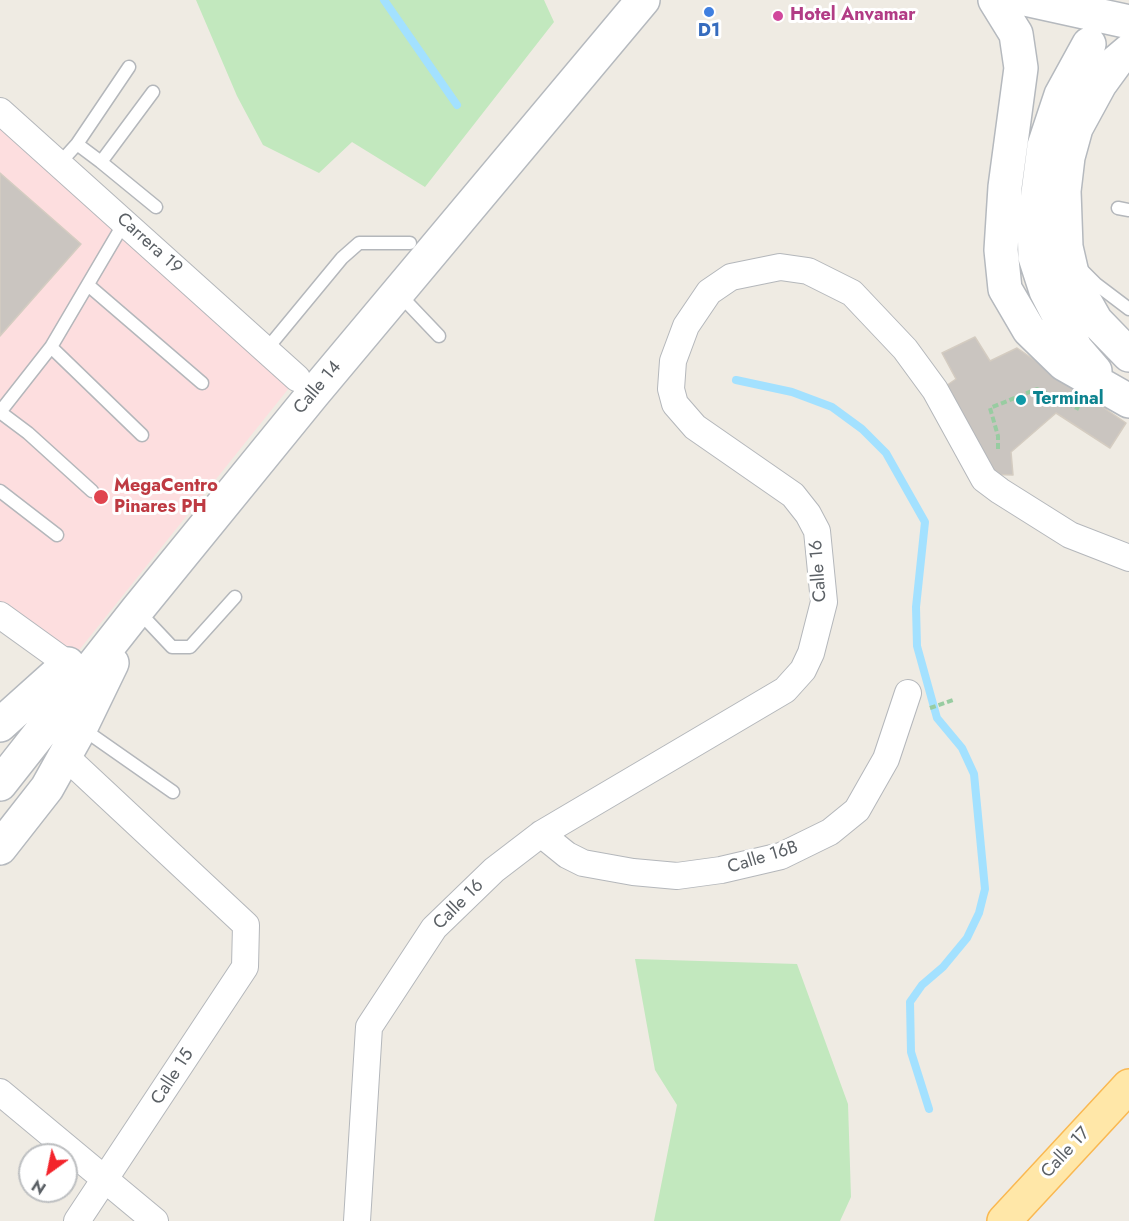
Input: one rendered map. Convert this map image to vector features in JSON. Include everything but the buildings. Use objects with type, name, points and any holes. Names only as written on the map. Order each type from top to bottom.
[{"type":"main road","name":"Calle 14","points":[[0,784],[68,664],[297,378],[613,0]]},
{"type":"main road","name":"Calle 14","points":[[0,748],[38,717],[137,609],[643,0]]},
{"type":"main road","points":[[995,0],[1016,34],[1021,68],[1001,239],[1005,290],[1029,330],[1064,364],[1121,396]]},
{"type":"main road","points":[[1029,0],[1129,22]]},
{"type":"main road","points":[[1089,44],[1061,95],[1044,146],[1034,224],[1035,257],[1046,291],[1076,349],[1121,396]]},
{"type":"main road","points":[[1129,51],[1116,62],[1100,84],[1076,128],[1068,157],[1064,191],[1066,247],[1074,282],[1096,321],[1129,355]]},
{"type":"main road","points":[[0,848],[47,788],[66,758],[137,609]]},
{"type":"main road","points":[[0,725],[68,664]]},
{"type":"main road","name":"Calle 17","points":[[1004,1221],[1129,1086]]},
{"type":"street","name":"Carrera 19","points":[[0,111],[297,378]]},
{"type":"street","name":"Calle 16","points":[[357,1221],[369,1027],[434,928],[494,870],[541,834],[785,690],[803,670],[817,637],[824,602],[817,531],[808,514],[793,495],[716,445],[695,427],[675,404],[671,389],[673,361],[686,326],[709,292],[731,278],[780,267],[808,271],[852,293],[905,350],[935,390],[984,479],[1070,535],[1129,558]]},
{"type":"street","points":[[0,615],[68,664]]},
{"type":"street","name":"Calle 16B","points":[[541,834],[567,855],[584,863],[633,872],[677,876],[733,868],[781,856],[830,832],[857,810],[916,701]]},
{"type":"street","name":"Calle 15","points":[[66,758],[246,925],[245,967],[77,1221]]},
{"type":"street","points":[[0,1092],[155,1221]]},
{"type":"lane","points":[[59,164],[77,144],[129,67]]},
{"type":"lane","points":[[101,162],[153,92]]},
{"type":"lane","points":[[77,144],[156,207]]},
{"type":"lane","points":[[92,491],[28,433],[0,412],[51,347],[124,223]]},
{"type":"lane","points":[[266,350],[342,258],[359,243],[410,243]]},
{"type":"lane","points":[[1066,247],[1079,267],[1096,284],[1129,309]]},
{"type":"lane","points":[[88,285],[202,383]]},
{"type":"lane","points":[[398,293],[439,336]]},
{"type":"lane","points":[[51,347],[142,435]]},
{"type":"lane","points":[[0,491],[57,535]]},
{"type":"lane","points":[[137,609],[172,646],[190,647],[235,597]]},
{"type":"lane","points":[[81,727],[173,792]]},
{"type":"path","points":[[1004,493],[997,474],[998,436],[990,408],[1037,389],[1090,414]]},
{"type":"path","points":[[916,701],[953,700]]},
{"type":"shaded area","name":"MegaCentro Pinares PH","points":[[0,111],[297,378],[68,664],[0,615]]},
{"type":"green space","points":[[196,0],[544,0],[554,22],[425,187],[352,142],[319,173],[263,145],[237,96]]},
{"type":"green space","points":[[635,959],[797,964],[848,1104],[851,1197],[840,1221],[654,1221],[677,1105],[655,1070]]},
{"type":"waterway","points":[[384,0],[457,105]]},
{"type":"waterway","points":[[736,380],[792,392],[832,407],[862,429],[886,453],[925,522],[916,607],[917,646],[937,718],[962,748],[974,774],[985,889],[979,913],[967,938],[943,967],[922,985],[910,1002],[911,1052],[929,1109]]},
{"type":"place","name":"D1","points":[[709,12]]},
{"type":"place","name":"Hotel Anvamar","points":[[778,16]]},
{"type":"place","name":"Terminal","points":[[1021,400]]},
{"type":"place","name":"MegaCentro Pinares PH","points":[[101,497]]}]
